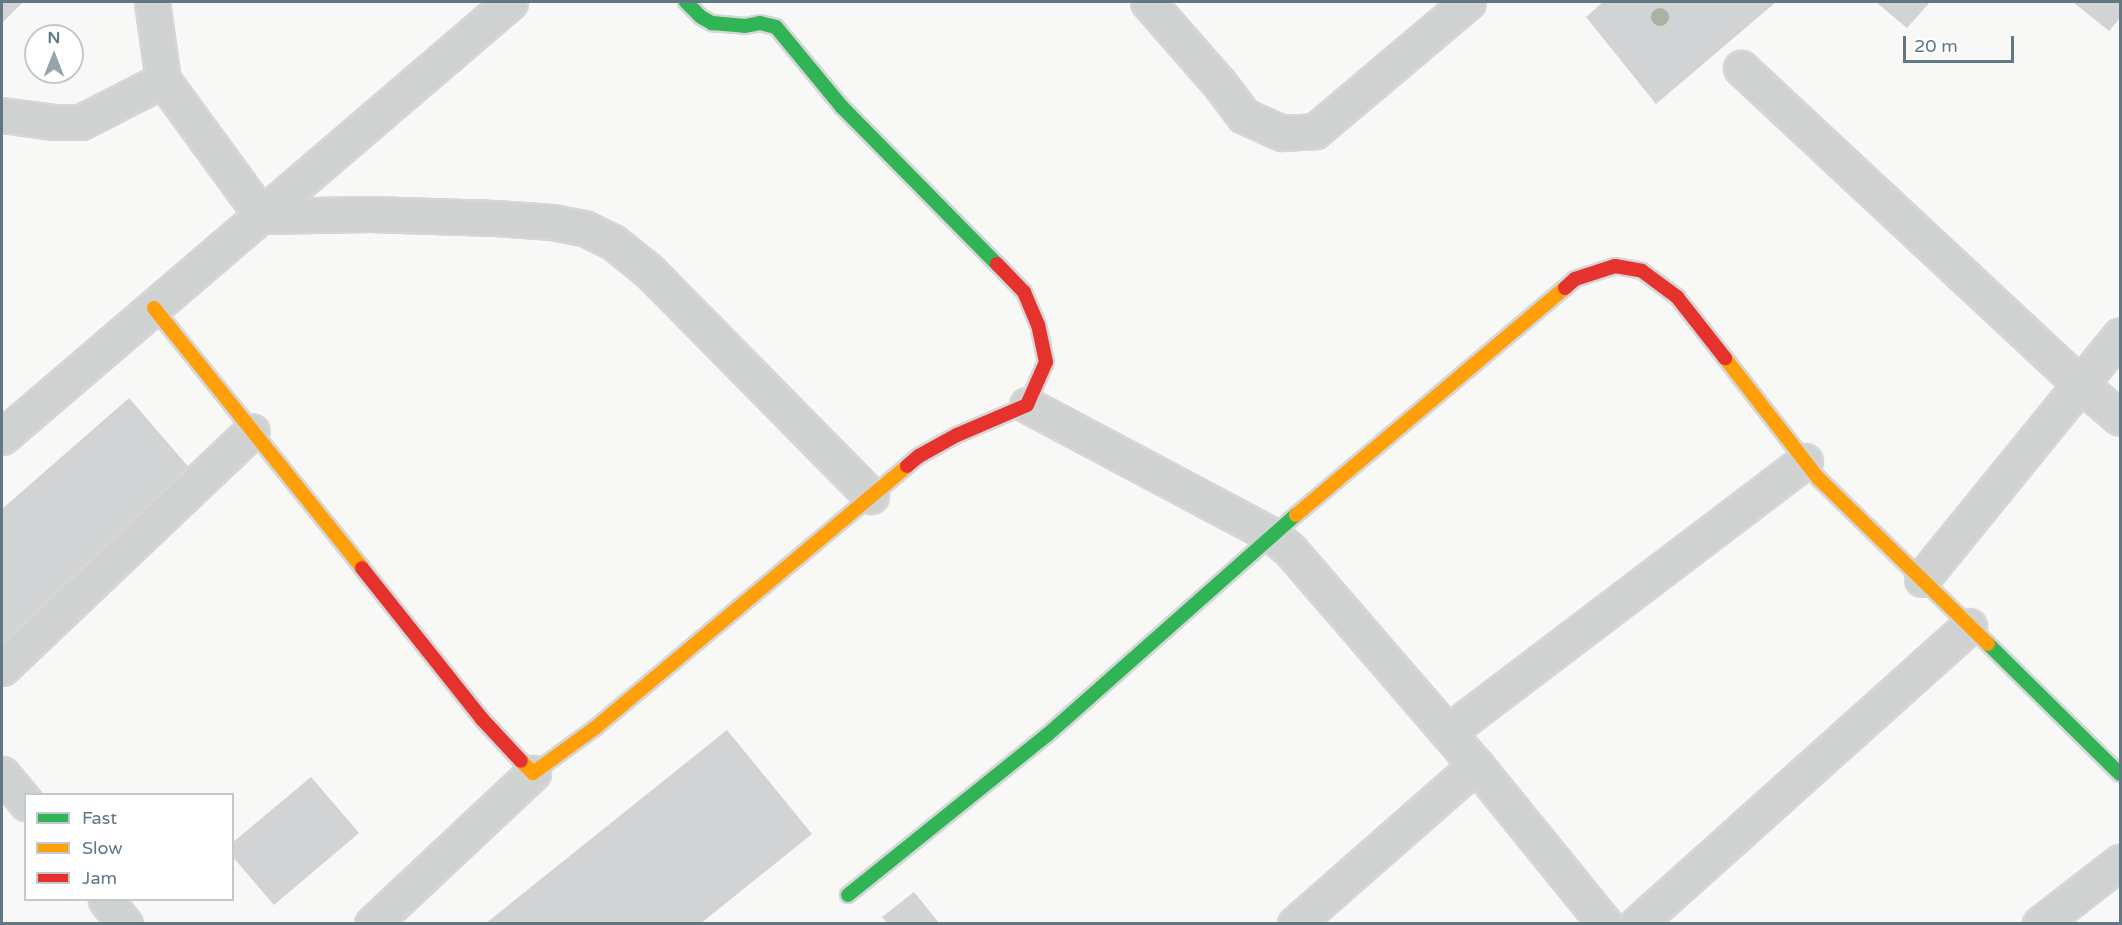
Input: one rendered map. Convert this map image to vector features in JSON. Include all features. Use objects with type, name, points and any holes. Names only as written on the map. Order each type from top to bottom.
[{"type":"street","points":[[152,2],[163,80],[261,216]]},
{"type":"street","points":[[2,437],[510,2]]},
{"type":"street","points":[[372,924],[533,773],[595,728],[919,456],[957,435],[1027,405],[1046,362],[1038,325],[1024,292],[842,107],[776,27],[760,23],[725,26],[712,23],[701,17],[686,2]]},
{"type":"street","points":[[1148,2],[1219,83],[1244,116],[1282,133],[1314,131],[1467,2]]},
{"type":"street","points":[[1741,68],[2080,384],[2121,418]]},
{"type":"street","points":[[2,115],[33,117],[53,122],[81,122],[163,80]]},
{"type":"street","points":[[261,216],[370,214],[495,218],[552,222],[584,228],[612,242],[649,271],[872,496]]},
{"type":"street","points":[[848,895],[1047,735],[1575,279],[1615,266],[1642,271],[1677,297],[1819,479],[2121,774]]},
{"type":"street","points":[[154,308],[482,719],[533,773]]},
{"type":"street","points":[[1922,579],[2121,335]]},
{"type":"street","points":[[1027,405],[1275,537],[1327,590],[1476,765],[1605,924]]},
{"type":"street","points":[[2,668],[252,431]]},
{"type":"street","points":[[1448,732],[1805,460]]},
{"type":"street","points":[[1637,924],[1969,626]]},
{"type":"street","points":[[1295,924],[1476,765]]},
{"type":"street","points":[[2,774],[24,801]]},
{"type":"street","points":[[2040,924],[2121,862]]},
{"type":"street","points":[[107,901],[126,924]]},
{"type":"building","points":[[2,2],[23,2],[2,23]]},
{"type":"building","points":[[1603,2],[1776,2],[1656,104],[1586,17]]},
{"type":"building","points":[[1876,2],[1930,2],[1907,28]]},
{"type":"building","points":[[2073,2],[2120,2],[2120,18],[2109,31]]},
{"type":"building","points":[[129,398],[199,479],[2,650],[2,509]]},
{"type":"building","points":[[727,730],[812,834],[700,924],[485,924]]},
{"type":"building","points":[[311,777],[359,833],[274,905],[234,858],[234,841]]},
{"type":"building","points":[[914,892],[940,924],[888,924],[882,917]]},
{"type":"traffic: fast","points":[[686,2],[701,17],[712,23],[745,26],[760,23],[776,27],[842,107],[997,264]]},
{"type":"traffic: fast","points":[[848,895],[1047,735],[1296,515]]},
{"type":"traffic: fast","points":[[1988,644],[2120,774]]},
{"type":"traffic: slow","points":[[1296,515],[1565,288]]},
{"type":"traffic: slow","points":[[154,308],[362,568]]},
{"type":"traffic: slow","points":[[1725,358],[1819,479],[1988,644]]},
{"type":"traffic: slow","points":[[521,761],[533,773],[595,728],[907,466]]},
{"type":"traffic: jam","points":[[907,466],[919,456],[957,435],[1027,405],[1046,362],[1038,325],[1024,292],[997,264]]},
{"type":"traffic: jam","points":[[1565,288],[1575,279],[1615,266],[1642,271],[1677,297],[1725,358]]},
{"type":"traffic: jam","points":[[362,568],[482,719],[521,761]]}]
